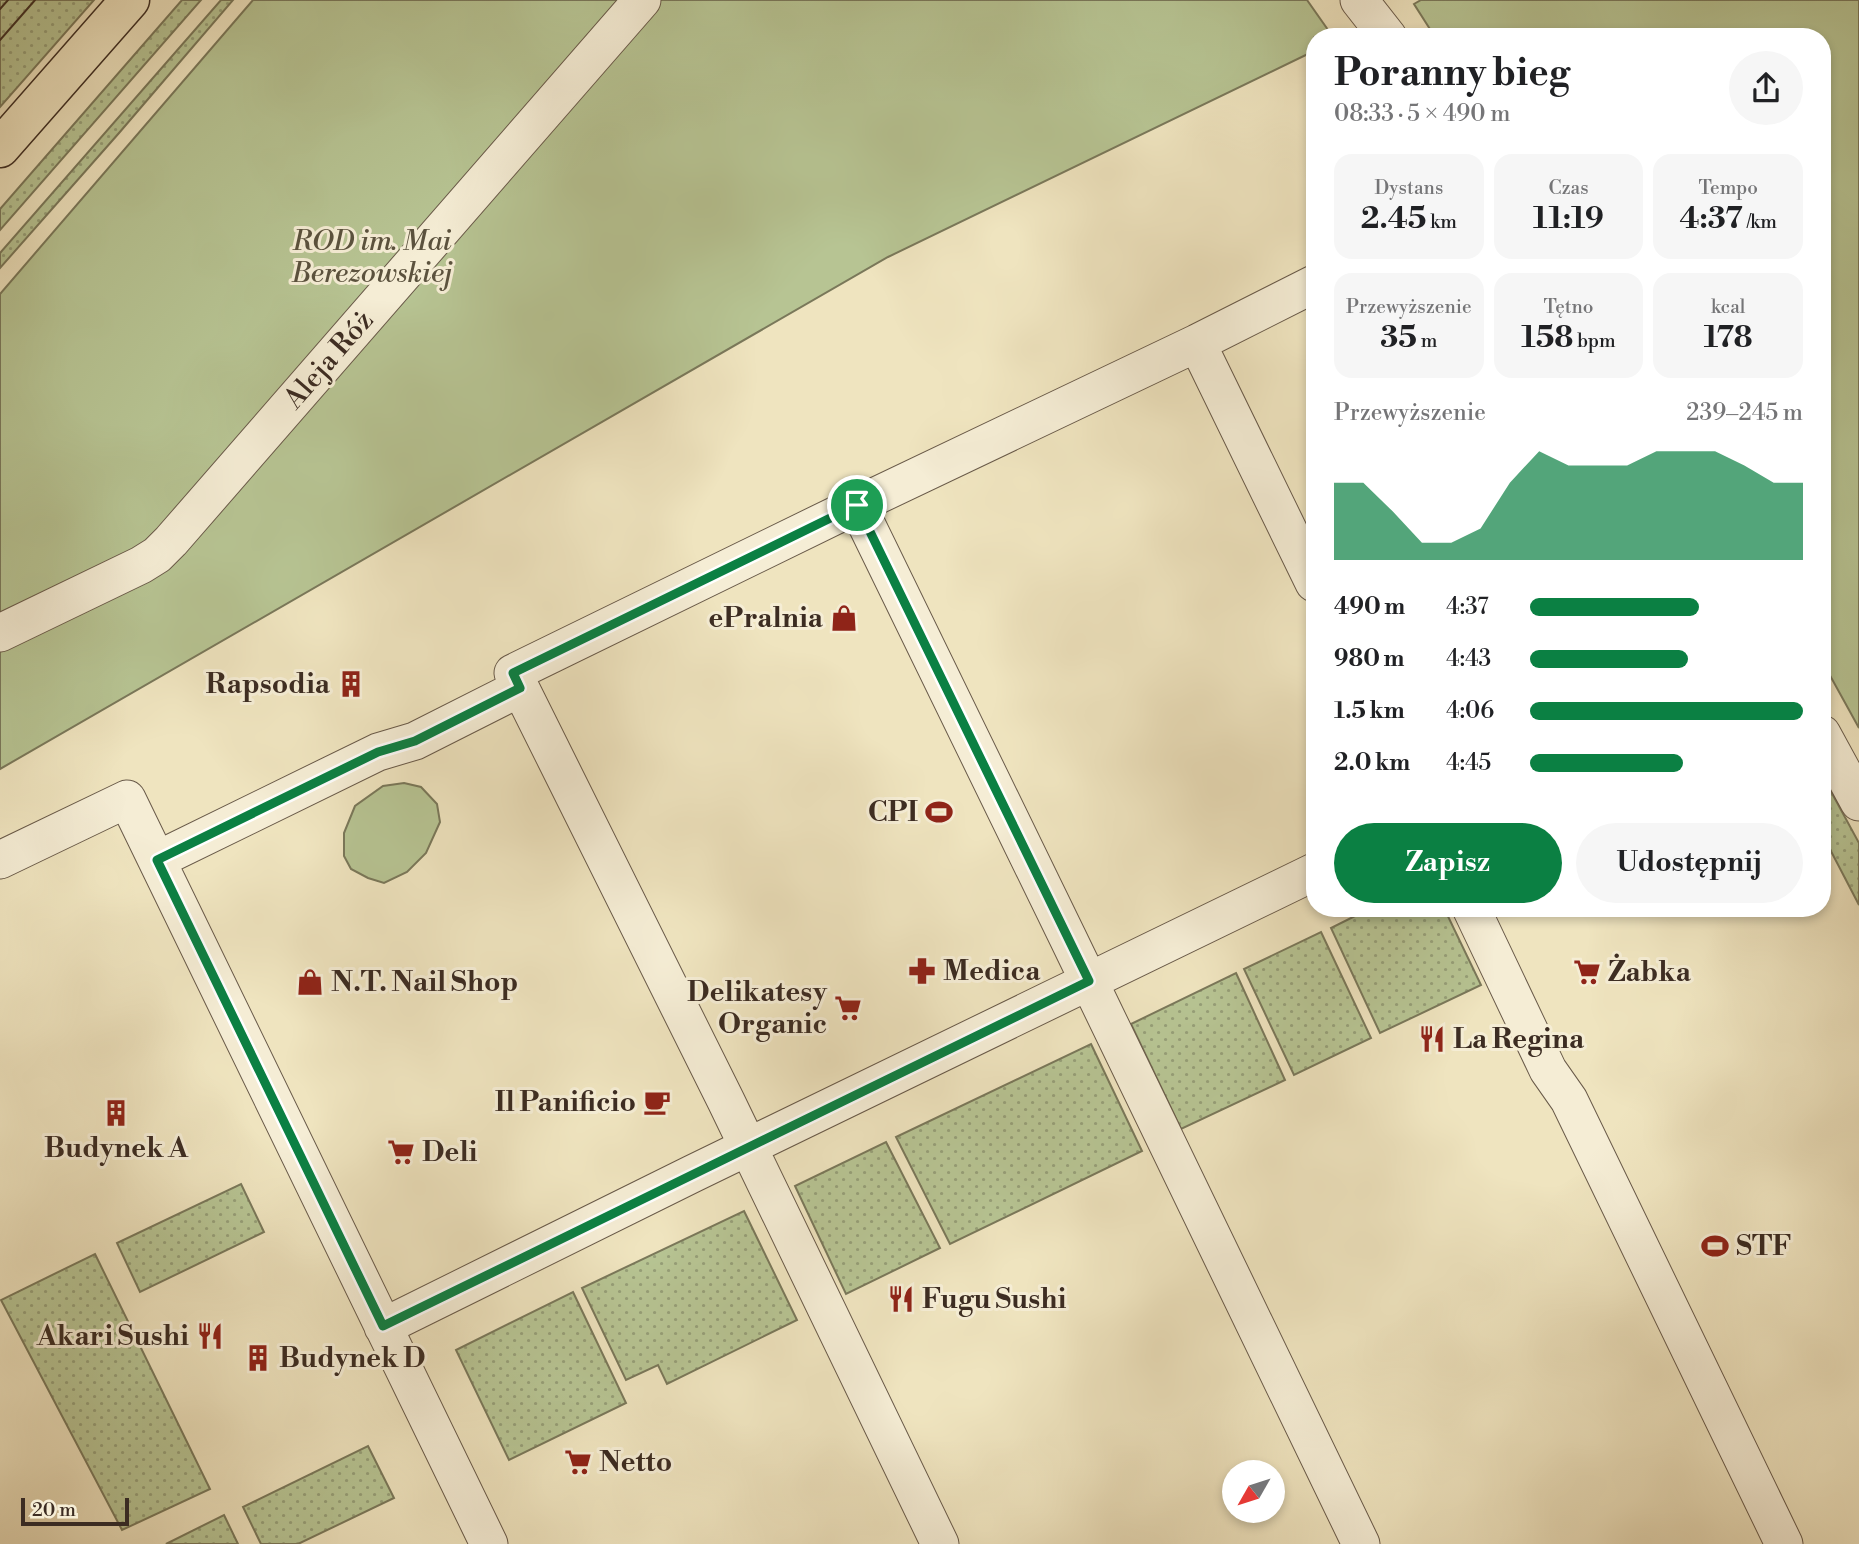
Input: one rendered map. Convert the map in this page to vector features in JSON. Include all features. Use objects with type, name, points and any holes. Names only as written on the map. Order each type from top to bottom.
[{"type":"main road","points":[[0,149],[130,0]]},
{"type":"street","name":"Aleja Róż","points":[[0,633],[157,555],[642,0]]},
{"type":"street","points":[[1359,0],[1381,28]]},
{"type":"street","points":[[940,1544],[748,1146],[513,673],[1306,288]]},
{"type":"street","points":[[1196,343],[1306,567]]},
{"type":"street","points":[[857,505],[1361,1544]]},
{"type":"street","points":[[157,860],[378,752],[415,741],[520,688]]},
{"type":"street","points":[[1831,751],[1859,802]]},
{"type":"street","points":[[0,860],[127,799],[489,1544]]},
{"type":"street","points":[[383,1326],[1306,876]]},
{"type":"street","points":[[1475,917],[1548,1070],[1574,1111],[1784,1544]]},
{"type":"green space","points":[[0,0],[94,0],[0,107]]},
{"type":"green space","points":[[182,0],[201,0],[0,230],[0,209]]},
{"type":"green space","points":[[221,0],[233,0],[0,268],[0,253]]},
{"type":"green space","name":"ROD im. Mai Berezowskiej","points":[[253,0],[1307,0],[1327,28],[1306,28],[1306,55],[888,257],[0,769],[0,294]]},
{"type":"green space","points":[[1421,0],[1859,0],[1859,728],[1831,677],[1831,28],[1429,28],[1414,4]]},
{"type":"green space","points":[[404,783],[421,787],[437,804],[440,822],[426,853],[407,872],[384,883],[351,869],[344,856],[344,833],[355,806],[383,786]]},
{"type":"green space","points":[[1831,792],[1859,843],[1859,905],[1831,851]]},
{"type":"green space","points":[[1353,917],[1448,917],[1481,985],[1380,1033],[1331,928]]},
{"type":"green space","points":[[1321,932],[1371,1038],[1294,1075],[1244,969]]},
{"type":"green space","points":[[1236,973],[1285,1080],[1181,1129],[1131,1024]]},
{"type":"green space","points":[[1091,1044],[1142,1151],[950,1244],[896,1137]]},
{"type":"green space","points":[[886,1142],[940,1248],[846,1294],[795,1186]]},
{"type":"green space","points":[[241,1184],[264,1232],[140,1292],[117,1243]]},
{"type":"green space","points":[[744,1211],[797,1320],[667,1384],[658,1365],[626,1380],[582,1288]]},
{"type":"green space","points":[[95,1254],[210,1489],[122,1530],[1,1300]]},
{"type":"green space","points":[[573,1292],[626,1403],[509,1460],[456,1350]]},
{"type":"green space","points":[[368,1446],[394,1498],[298,1544],[261,1544],[243,1507]]},
{"type":"green space","points":[[224,1515],[238,1544],[166,1544]]},
{"type":"tram line","points":[[0,9],[8,0]]},
{"type":"tram line","points":[[0,40],[35,0]]},
{"type":"place","name":"ePralnia","points":[[844,618]]},
{"type":"place","name":"Rapsodia","points":[[351,684]]},
{"type":"place","name":"CPI","points":[[939,812]]},
{"type":"place","name":"Medica","points":[[922,971]]},
{"type":"place","name":"Żabka","points":[[1587,972]]},
{"type":"place","name":"N.T. Nail Shop","points":[[310,982]]},
{"type":"place","name":"Delikatesy Organic","points":[[848,1008]]},
{"type":"place","name":"La Regina","points":[[1432,1039]]},
{"type":"place","name":"Il Panificio","points":[[657,1102]]},
{"type":"place","name":"Budynek A","points":[[116,1113]]},
{"type":"place","name":"Deli","points":[[401,1152]]},
{"type":"place","name":"STF","points":[[1715,1246]]},
{"type":"place","name":"Fugu Sushi","points":[[901,1299]]},
{"type":"place","name":"Akari Sushi","points":[[210,1336]]},
{"type":"place","name":"Budynek D","points":[[258,1358]]},
{"type":"place","name":"Netto","points":[[578,1462]]},
{"type":"route","points":[[857,505],[1089,981],[383,1326],[157,860],[378,752],[415,741],[520,688],[513,673],[857,505]]}]
